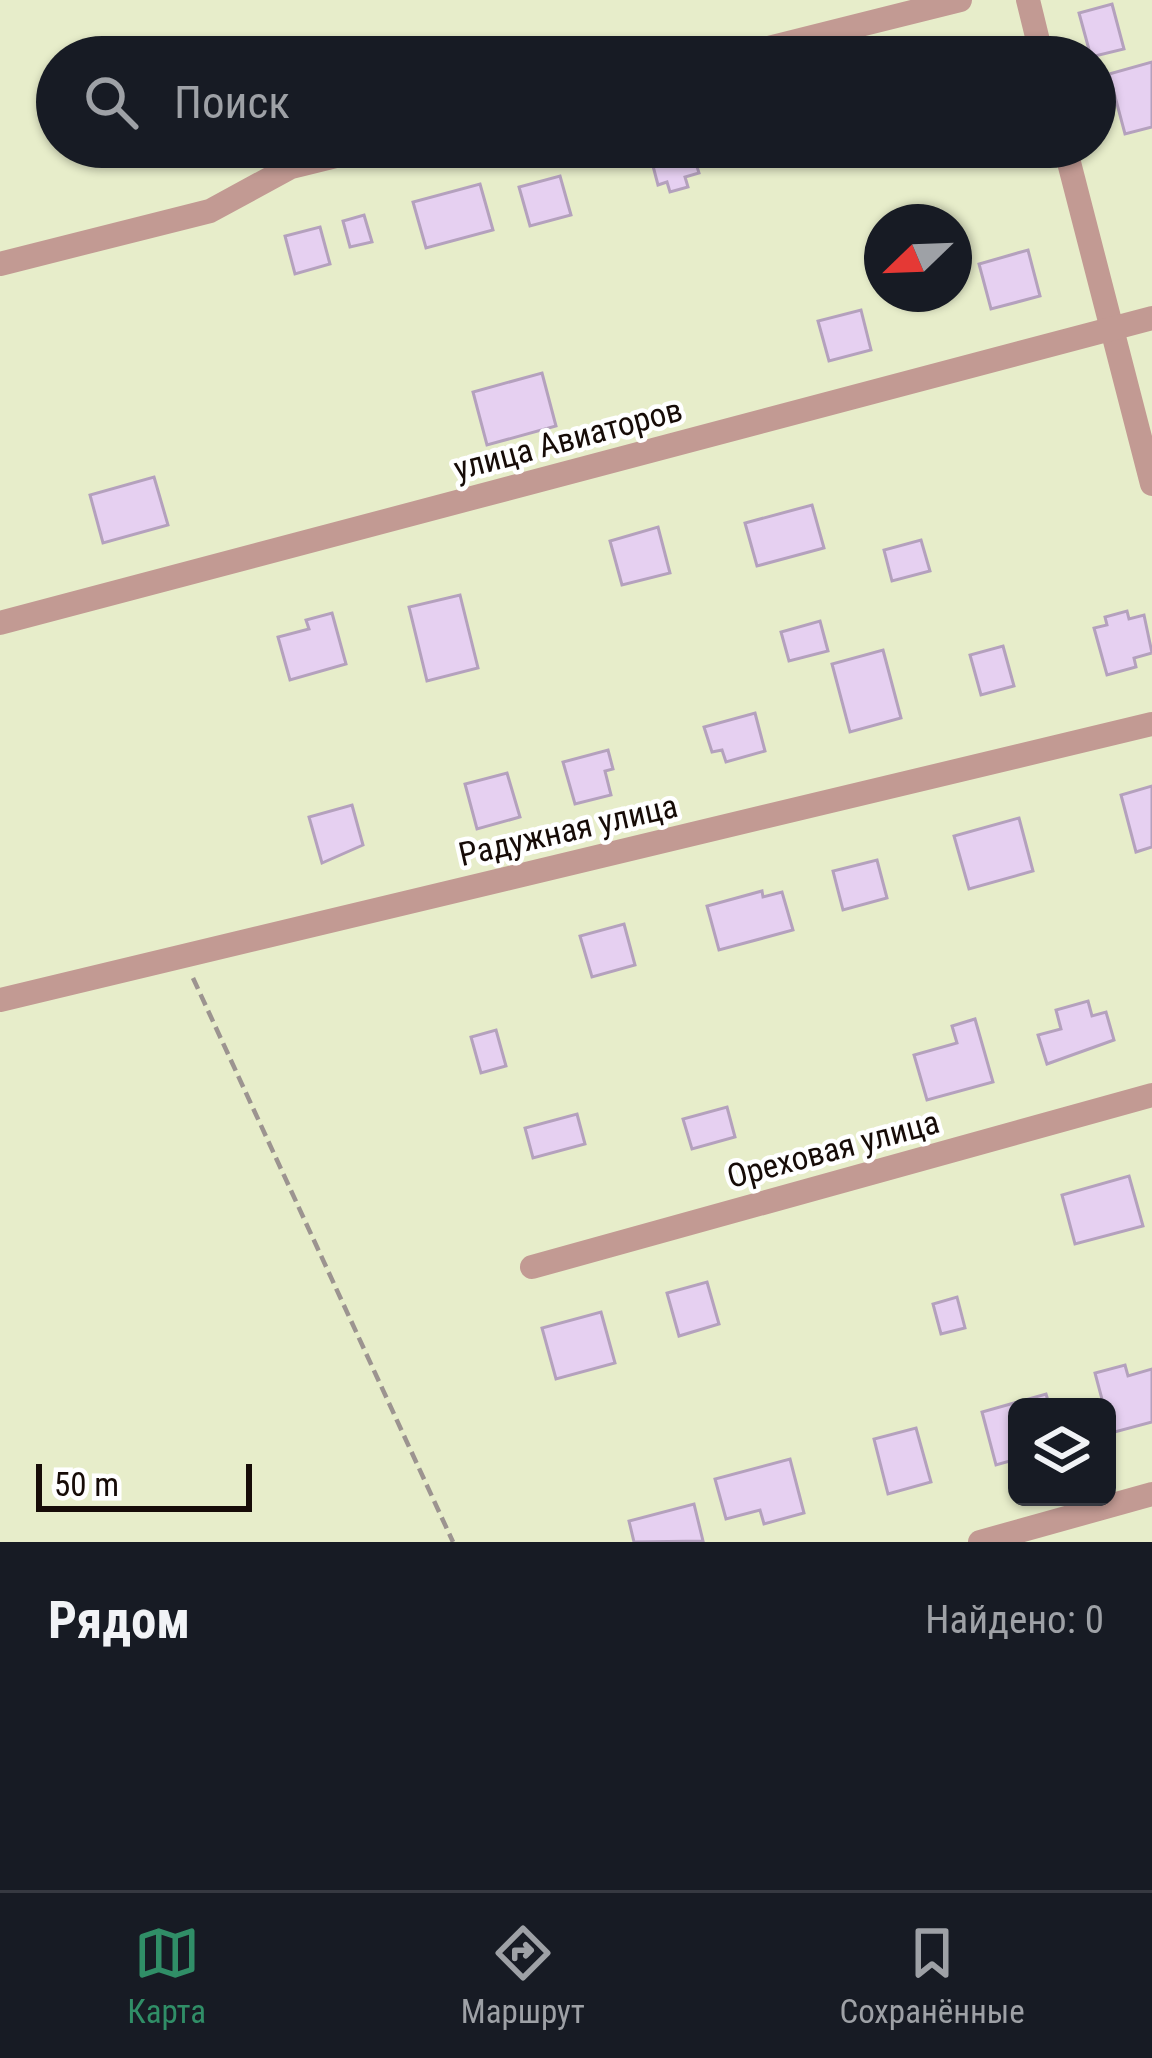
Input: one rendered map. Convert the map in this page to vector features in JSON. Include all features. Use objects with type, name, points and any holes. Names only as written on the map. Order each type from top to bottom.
[{"type":"street","points":[[816,36],[960,0]]},
{"type":"street","points":[[1028,0],[1037,36]]},
{"type":"street","points":[[0,264],[210,211],[289,168]]},
{"type":"street","points":[[1071,168],[1152,484]]},
{"type":"street","name":"улица Авиаторов","points":[[0,623],[1152,318]]},
{"type":"street","name":"Радужная улица","points":[[0,1000],[1152,724]]},
{"type":"street","name":"Ореховая улица","points":[[532,1267],[1152,1095]]},
{"type":"street","points":[[980,1542],[1152,1494]]},
{"type":"path","points":[[183,956],[453,1542]]},
{"type":"green space","points":[[0,0],[1152,0],[1152,1542],[0,1542]]},
{"type":"building","points":[[1112,4],[1124,49],[1116,51],[1116,36],[1085,36],[1079,13]]},
{"type":"building","points":[[1152,62],[1152,127],[1125,134],[1116,100],[1116,72]]},
{"type":"building","points":[[654,168],[697,168],[699,173],[685,177],[688,187],[670,192],[667,182],[658,185]]},
{"type":"building","points":[[560,176],[571,215],[530,226],[519,187]]},
{"type":"building","points":[[480,184],[493,230],[426,248],[413,202]]},
{"type":"building","points":[[364,215],[372,242],[350,247],[343,221]]},
{"type":"building","points":[[320,227],[330,264],[295,274],[285,236]]},
{"type":"building","points":[[1028,250],[1040,296],[991,309],[979,264]]},
{"type":"building","points":[[861,310],[871,350],[829,361],[818,321]]},
{"type":"building","points":[[542,373],[556,426],[487,445],[473,392]]},
{"type":"building","points":[[154,477],[168,525],[103,543],[90,495]]},
{"type":"building","points":[[812,505],[824,548],[757,566],[745,523]]},
{"type":"building","points":[[658,527],[670,573],[622,585],[610,541]]},
{"type":"building","points":[[921,540],[930,571],[892,581],[884,550]]},
{"type":"building","points":[[460,595],[478,668],[427,681],[409,607]]},
{"type":"building","points":[[1127,611],[1129,619],[1144,615],[1152,653],[1134,658],[1136,667],[1107,675],[1094,628],[1107,625],[1105,617]]},
{"type":"building","points":[[332,613],[346,664],[290,680],[278,637],[309,629],[306,620]]},
{"type":"building","points":[[820,621],[828,651],[789,661],[781,632]]},
{"type":"building","points":[[1003,646],[1014,686],[981,695],[970,655]]},
{"type":"building","points":[[883,650],[901,718],[850,732],[832,664]]},
{"type":"building","points":[[755,713],[765,751],[726,762],[722,750],[712,752],[704,727]]},
{"type":"building","points":[[608,750],[613,769],[605,771],[611,795],[575,804],[563,762]]},
{"type":"building","points":[[507,773],[520,817],[477,829],[465,784]]},
{"type":"building","points":[[1152,786],[1152,847],[1136,852],[1121,795]]},
{"type":"building","points":[[352,805],[363,845],[322,863],[309,817]]},
{"type":"building","points":[[1019,818],[1033,871],[969,889],[954,836]]},
{"type":"building","points":[[877,860],[887,898],[843,910],[833,871]]},
{"type":"building","points":[[762,891],[763,897],[782,892],[793,930],[719,950],[707,906]]},
{"type":"building","points":[[624,924],[635,965],[592,977],[580,936]]},
{"type":"building","points":[[1088,1001],[1092,1016],[1106,1012],[1114,1040],[1047,1064],[1038,1035],[1061,1029],[1056,1010]]},
{"type":"building","points":[[975,1019],[993,1082],[927,1100],[914,1055],[957,1043],[952,1026]]},
{"type":"building","points":[[496,1030],[506,1066],[481,1073],[471,1037]]},
{"type":"building","points":[[727,1107],[735,1137],[692,1149],[683,1119]]},
{"type":"building","points":[[577,1114],[585,1144],[533,1158],[525,1128]]},
{"type":"building","points":[[1129,1176],[1143,1226],[1075,1244],[1062,1195]]},
{"type":"building","points":[[707,1282],[719,1324],[679,1336],[667,1293]]},
{"type":"building","points":[[957,1297],[965,1328],[941,1334],[933,1304]]},
{"type":"building","points":[[601,1312],[615,1363],[556,1379],[542,1328]]},
{"type":"building","points":[[1125,1365],[1128,1376],[1152,1369],[1152,1422],[1116,1432],[1116,1398],[1102,1398],[1095,1373]]},
{"type":"building","points":[[1008,1405],[1008,1462],[996,1465],[982,1412]]},
{"type":"building","points":[[916,1428],[931,1482],[888,1494],[874,1439]]},
{"type":"building","points":[[790,1459],[804,1513],[764,1524],[760,1510],[726,1519],[715,1479]]},
{"type":"building","points":[[694,1504],[703,1541],[634,1542],[629,1521]]}]
